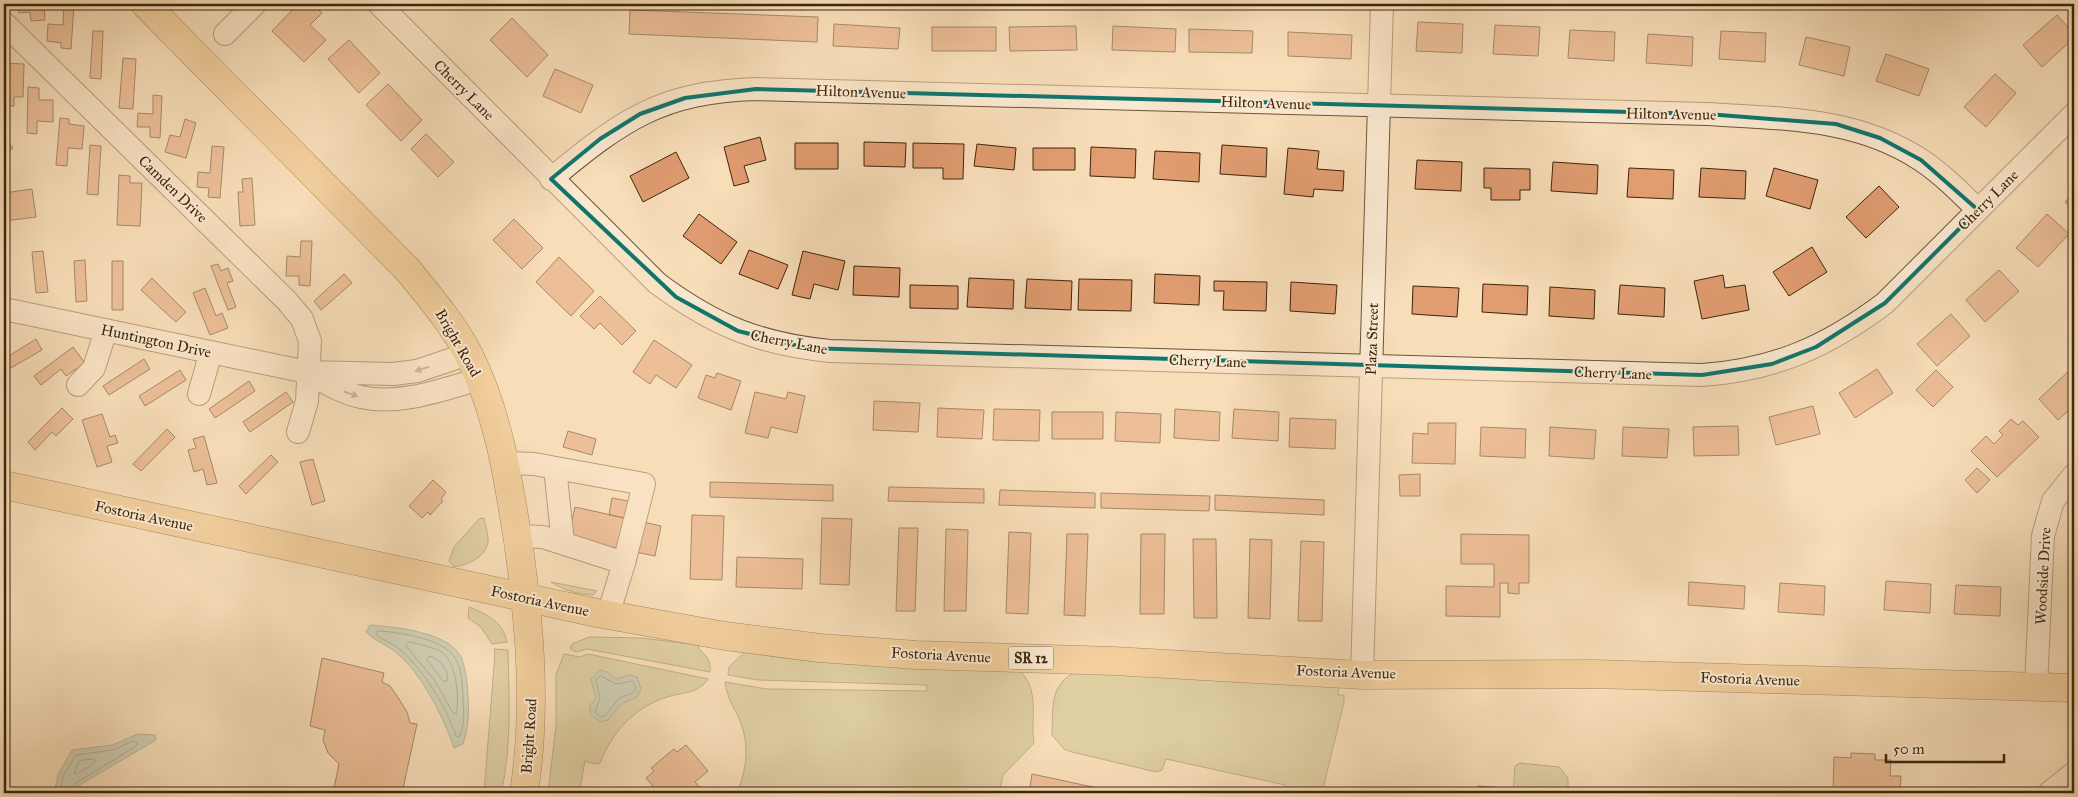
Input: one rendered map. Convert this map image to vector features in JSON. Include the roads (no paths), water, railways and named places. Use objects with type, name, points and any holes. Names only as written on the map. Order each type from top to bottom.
[{"type":"main road","name":"Bright Road","points":[[145,4],[407,269],[431,298],[468,354],[490,406],[505,463],[525,598],[532,693],[531,736],[524,793]]},
{"type":"main road","name":"Fostoria Avenue","points":[[4,486],[608,615],[725,636],[820,648],[918,655],[1114,661],[1362,674],[1595,674],[2074,688]]},
{"type":"street","points":[[225,34],[255,4]]},
{"type":"street","name":"Cherry Lane","points":[[378,4],[631,258],[676,297],[716,322],[760,338],[783,344],[830,351],[1702,375],[1772,364],[1816,347],[1837,336],[1878,308],[2074,114]]},
{"type":"street","name":"Plaza Street","points":[[1362,674],[1382,4]]},
{"type":"street","name":"Camden Drive","points":[[4,23],[287,301],[307,330],[310,341],[307,372],[308,401],[298,432]]},
{"type":"street","name":"Hilton Avenue","points":[[551,178],[600,139],[640,114],[685,98],[732,90],[1707,114],[1813,121],[1836,124],[1880,138],[1922,160],[1949,181],[1978,210]]},
{"type":"street","name":"Huntington Drive","points":[[4,309],[307,372],[393,374],[417,371],[468,354]]},
{"type":"street","points":[[78,385],[88,378],[94,368],[106,330]]},
{"type":"street","points":[[199,394],[211,352]]},
{"type":"street","name":"Huntington Drive","points":[[307,372],[347,393],[362,398],[385,400],[420,395],[480,379]]},
{"type":"street","points":[[505,463],[534,464],[644,484],[624,563],[608,615]]},
{"type":"street","points":[[555,468],[563,543]]},
{"type":"street","name":"Woodside Drive","points":[[2036,686],[2043,536],[2053,500],[2074,475]]},
{"type":"street","points":[[517,536],[543,537],[624,563]]},
{"type":"street","points":[[2049,793],[2074,773]]},
{"type":"water","points":[[370,625],[420,632],[434,636],[455,649],[463,662],[468,690],[468,719],[463,744],[454,748],[445,724],[415,673],[398,654],[366,632]]},
{"type":"water","points":[[600,670],[607,672],[616,679],[629,675],[637,677],[641,689],[637,697],[622,703],[608,720],[600,722],[590,714],[590,705],[596,698],[591,679]]},
{"type":"water","points":[[138,734],[155,735],[156,740],[66,793],[54,793],[58,775],[72,750],[112,745]]}]
